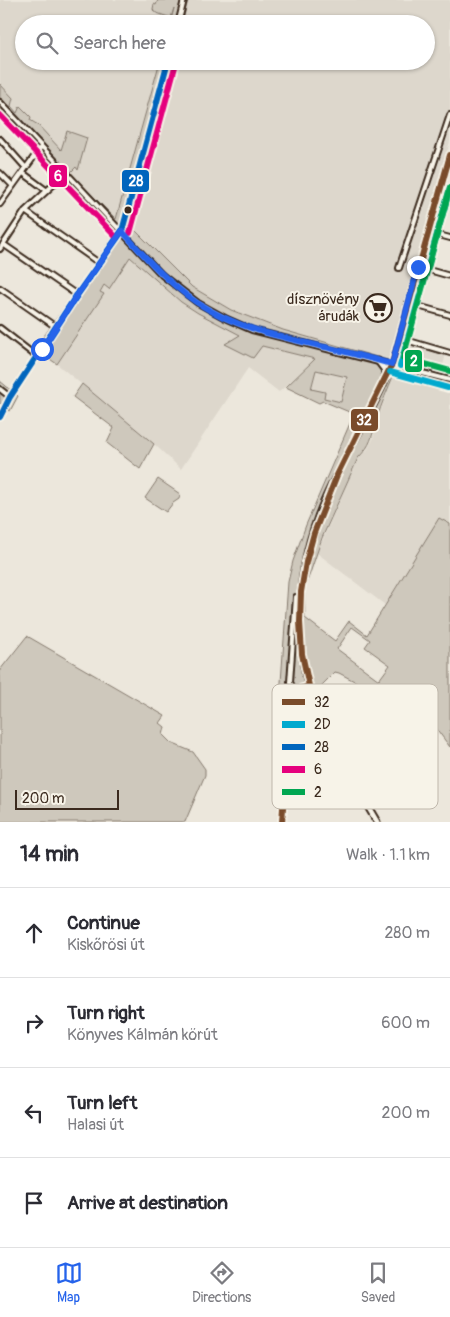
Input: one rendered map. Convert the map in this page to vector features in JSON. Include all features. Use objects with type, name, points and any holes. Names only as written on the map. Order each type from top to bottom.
[{"type":"main road","points":[[308,684],[304,666],[300,616],[306,557],[312,533],[325,499],[392,364],[438,195],[450,158]]},
{"type":"main road","points":[[378,361],[384,369],[386,378]]},
{"type":"main road","points":[[369,809],[377,822]]},
{"type":"street","points":[[180,15],[184,0]]},
{"type":"street","points":[[0,417],[56,326],[122,231],[166,70]]},
{"type":"street","points":[[0,102],[162,275],[198,303],[226,319],[252,330],[450,380]]},
{"type":"street","points":[[399,268],[450,115]]},
{"type":"street","points":[[0,139],[26,168]]},
{"type":"street","points":[[0,204],[41,147]]},
{"type":"street","points":[[0,173],[13,186]]},
{"type":"street","points":[[23,173],[46,190]]},
{"type":"street","points":[[0,248],[25,211],[66,173]]},
{"type":"street","points":[[438,195],[450,198]]},
{"type":"street","points":[[25,211],[99,263]]},
{"type":"street","points":[[428,231],[450,238]]},
{"type":"street","points":[[0,234],[6,239]]},
{"type":"street","points":[[3,244],[77,295]]},
{"type":"street","points":[[418,267],[450,276]]},
{"type":"street","points":[[0,288],[56,326]]},
{"type":"street","points":[[408,303],[450,315]]},
{"type":"street","points":[[0,328],[37,357]]},
{"type":"street","points":[[399,338],[450,353]]},
{"type":"street","points":[[0,389],[10,398]]},
{"type":"street","points":[[291,684],[296,597]]},
{"type":"street","points":[[282,822],[283,809]]},
{"type":"shaded area","points":[[0,0],[177,0],[173,15],[15,15],[15,70],[157,70],[116,219],[70,173],[76,167],[78,169],[38,125],[30,120],[20,106],[17,113],[11,106],[13,98],[0,84]]},
{"type":"shaded area","points":[[158,0],[188,0],[184,15],[172,15],[174,8],[172,15],[162,15],[154,12],[154,4],[156,5]]},
{"type":"shaded area","points":[[188,0],[450,0],[450,141],[389,360],[283,330],[231,310],[192,287],[129,223],[170,70],[435,70],[435,15],[184,15]]},
{"type":"shaded area","points":[[157,70],[170,70],[129,224],[192,287],[231,310],[283,330],[398,363],[450,375],[450,384],[394,374],[380,408],[371,440],[358,458],[322,538],[305,588],[305,618],[335,641],[349,621],[367,635],[439,518],[450,524],[450,747],[438,731],[438,684],[360,684],[335,672],[323,684],[281,684],[288,582],[293,561],[306,525],[354,414],[323,401],[319,403],[286,387],[315,359],[262,346],[253,358],[225,344],[240,335],[181,302],[130,257],[109,289],[104,285],[100,292],[104,294],[57,364],[35,349],[117,230],[0,107],[0,84],[13,98],[11,106],[17,113],[20,106],[31,117],[30,120],[38,125],[61,150],[67,131],[87,138],[78,170],[76,167],[70,173],[116,219]],"holes":[[[316,370],[347,377],[341,402],[324,398],[325,392],[311,389]],[[352,627],[370,640],[365,647],[390,665],[379,680],[337,649]]]},
{"type":"shaded area","points":[[130,257],[181,302],[241,335],[226,345],[262,346],[316,359],[279,392],[248,368],[181,469],[154,444],[57,364],[103,294],[100,292],[104,285],[109,288]]},
{"type":"shaded area","points":[[403,343],[446,354],[441,373],[398,363]]},
{"type":"shaded area","points":[[316,370],[347,377],[341,402],[324,398],[311,389]]},
{"type":"shaded area","points":[[394,374],[450,384],[450,524],[439,519],[385,605],[317,553],[358,458],[367,450],[373,439],[377,420]]},
{"type":"shaded area","points":[[0,381],[18,396],[10,411],[0,403]]},
{"type":"shaded area","points":[[82,384],[154,444],[140,469],[107,443],[114,428],[73,397]]},
{"type":"shaded area","points":[[158,479],[180,494],[179,499],[166,512],[145,498]]},
{"type":"shaded area","points":[[27,636],[165,716],[160,723],[165,727],[163,735],[171,743],[193,752],[205,769],[205,775],[185,822],[0,822],[0,670]]},
{"type":"transit line","name":"28","points":[[0,417],[10,397],[77,295],[122,231],[166,70]]},
{"type":"transit line","name":"6","points":[[130,233],[174,70]]},
{"type":"transit line","name":"6","points":[[0,115],[116,237]]},
{"type":"transit line","name":"32","points":[[309,684],[302,654],[300,622],[301,592],[306,562],[314,533],[337,475],[392,364],[450,155]]},
{"type":"transit line","name":"2D","points":[[400,366],[450,188]]},
{"type":"transit line","name":"2","points":[[450,188],[403,358],[450,371]]},
{"type":"transit line","name":"2D","points":[[390,372],[448,388]]},
{"type":"transit line","name":"32","points":[[282,822],[283,809]]},
{"type":"place","name":"dísznövény árudák","points":[[378,308]]},
{"type":"route","points":[[42,349],[122,231],[162,275],[176,287],[198,303],[226,319],[252,330],[392,364],[418,267]]}]
